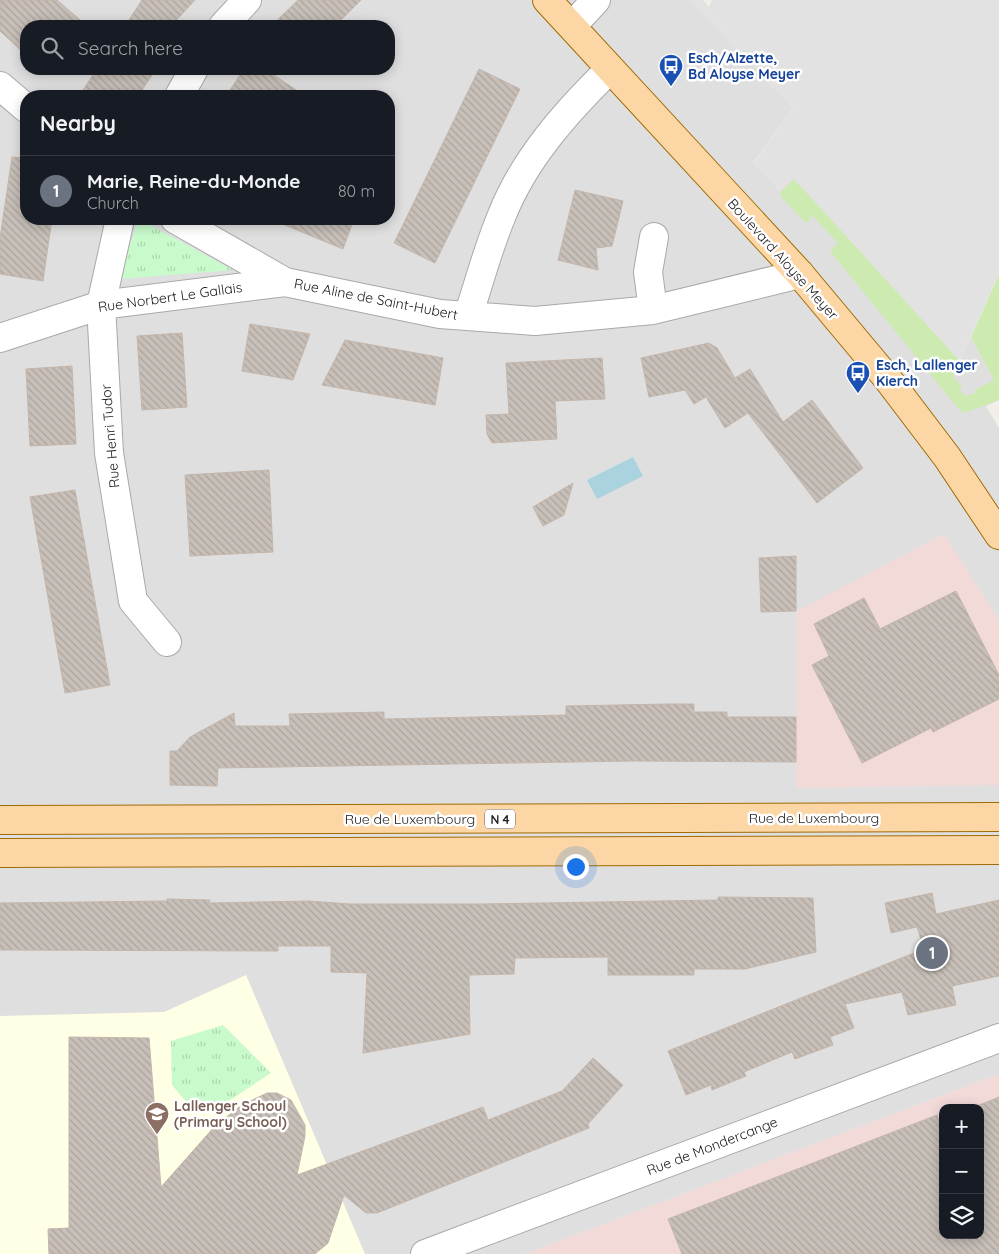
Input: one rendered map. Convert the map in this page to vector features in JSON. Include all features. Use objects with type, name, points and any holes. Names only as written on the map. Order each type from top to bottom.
[{"type":"main road","name":"Boulevard Aloyse Meyer","points":[[547,0],[800,274],[887,378],[947,457],[999,535]]},
{"type":"main road","name":"Rue de Luxembourg","points":[[0,820],[999,817]]},
{"type":"main road","points":[[0,853],[999,850]]},
{"type":"street","points":[[229,20],[247,0]]},
{"type":"street","points":[[572,26],[596,0]]},
{"type":"street","points":[[468,316],[502,214],[532,158],[581,97],[610,69]]},
{"type":"street","points":[[182,90],[191,75]]},
{"type":"street","points":[[0,86],[20,103]]},
{"type":"street","name":"Rue Henri Tudor","points":[[119,225],[100,305],[109,453],[132,601],[167,642]]},
{"type":"street","name":"Rue Aline de Saint-Hubert","points":[[185,225],[285,282],[440,314],[536,322],[653,310],[800,274]]},
{"type":"street","points":[[653,310],[648,272],[654,237]]},
{"type":"street","name":"Rue Norbert Le Gallais","points":[[0,338],[100,305],[285,282]]},
{"type":"street","name":"Rue de Mondercange","points":[[429,1253],[999,1038]]},
{"type":"shaded area","points":[[0,0],[690,0],[793,108],[753,163],[794,178],[960,361],[971,337],[999,389],[999,400],[986,406],[999,428],[999,1074],[525,1254],[0,1254]]},
{"type":"shaded area","points":[[690,0],[703,0],[709,7],[712,0],[999,0],[999,273],[960,361],[794,179],[780,192],[753,164],[793,108]]},
{"type":"shaded area","points":[[944,534],[999,620],[999,785],[796,788],[797,611]]},
{"type":"shaded area","name":"Lallenger Schoul (Primary School)","points":[[246,975],[365,1254],[0,1254],[0,1016],[164,1012]]},
{"type":"shaded area","points":[[999,1074],[999,1254],[525,1254]]},
{"type":"green space","points":[[794,178],[960,361],[953,377],[962,386],[960,390],[965,396],[976,393],[975,390],[994,380],[971,337],[999,274],[999,400],[964,413],[957,407],[830,251],[838,243],[813,216],[806,223],[782,198],[780,192]]},
{"type":"green space","points":[[136,225],[150,225],[233,270],[120,279]]},
{"type":"green space","points":[[223,1025],[271,1073],[218,1108],[188,1104],[172,1085],[171,1041]]},
{"type":"water","points":[[633,457],[643,476],[597,499],[587,480]]},
{"type":"building","points":[[0,0],[57,0],[80,20],[20,20],[20,49],[0,31]]},
{"type":"building","points":[[142,0],[195,0],[177,20],[129,20]]},
{"type":"building","points":[[298,0],[361,0],[341,20],[277,20]]},
{"type":"building","points":[[479,69],[520,89],[435,263],[394,243]]},
{"type":"building","points":[[93,75],[152,75],[142,90],[83,90]]},
{"type":"building","points":[[240,75],[274,75],[296,90],[230,90]]},
{"type":"building","points":[[12,157],[20,158],[20,225],[51,225],[43,281],[0,274],[0,238]]},
{"type":"building","points":[[575,190],[623,201],[612,246],[596,248],[598,270],[558,260]]},
{"type":"building","points":[[285,225],[352,225],[343,249]]},
{"type":"building","points":[[250,324],[310,334],[293,380],[242,371]]},
{"type":"building","points":[[182,333],[187,407],[142,410],[137,336]]},
{"type":"building","points":[[345,340],[443,358],[435,405],[322,385]]},
{"type":"building","points":[[709,343],[717,348],[735,378],[750,369],[783,422],[812,400],[863,468],[817,503],[748,413],[725,428],[706,397],[694,404],[685,390],[649,397],[641,358]]},
{"type":"building","points":[[602,358],[605,399],[555,401],[557,439],[492,443],[487,434],[486,415],[509,414],[506,363]]},
{"type":"building","points":[[72,366],[76,444],[30,446],[26,369]]},
{"type":"building","points":[[269,470],[273,552],[190,556],[185,475]]},
{"type":"building","points":[[573,483],[564,515],[543,526],[533,507]]},
{"type":"building","points":[[75,490],[110,685],[65,693],[30,497]]},
{"type":"building","points":[[796,556],[796,611],[761,612],[759,558]]},
{"type":"building","points":[[956,591],[999,675],[999,699],[933,732],[931,728],[862,763],[812,665],[829,656],[814,624],[864,598],[880,629]]},
{"type":"building","points":[[694,704],[694,712],[727,712],[727,717],[796,717],[796,762],[634,761],[218,768],[217,786],[170,785],[170,751],[177,751],[190,737],[234,713],[235,726],[290,726],[289,714],[384,712],[384,719],[566,715],[566,706]]},
{"type":"building","points":[[932,893],[936,914],[999,900],[999,976],[952,986],[956,1005],[908,1015],[902,992],[845,1004],[854,1028],[830,1037],[833,1045],[795,1059],[792,1052],[744,1072],[746,1076],[712,1090],[711,1085],[686,1095],[668,1051],[924,949],[917,927],[891,933],[885,903]]},
{"type":"building","points":[[718,897],[813,898],[816,952],[745,969],[694,969],[694,975],[608,975],[608,957],[515,958],[514,974],[469,975],[470,1034],[363,1053],[367,973],[331,972],[331,946],[278,946],[278,951],[0,950],[0,903],[167,901],[167,899],[210,900],[209,903],[308,901],[350,904],[482,904],[718,900]]},
{"type":"building","points":[[69,1037],[149,1038],[161,1187],[215,1126],[242,1105],[267,1093],[277,1093],[291,1100],[305,1125],[305,1136],[297,1175],[483,1107],[488,1120],[562,1091],[593,1058],[623,1085],[588,1124],[589,1128],[377,1213],[366,1213],[344,1195],[328,1243],[315,1254],[49,1254],[48,1229],[69,1228]]},
{"type":"building","points":[[999,1097],[999,1254],[682,1254],[668,1219],[937,1115],[939,1121],[939,1239],[984,1239],[984,1104],[982,1104]]},
{"type":"place","name":"Esch/Alzette, Bd Aloyse Meyer","points":[[671,87]]},
{"type":"place","name":"Esch, Lallenger Kierch","points":[[858,394]]},
{"type":"place","name":"Marie, Reine-du-Monde","points":[[932,953]]},
{"type":"place","name":"Lallenger Schoul (Primary School)","points":[[157,1135]]}]
